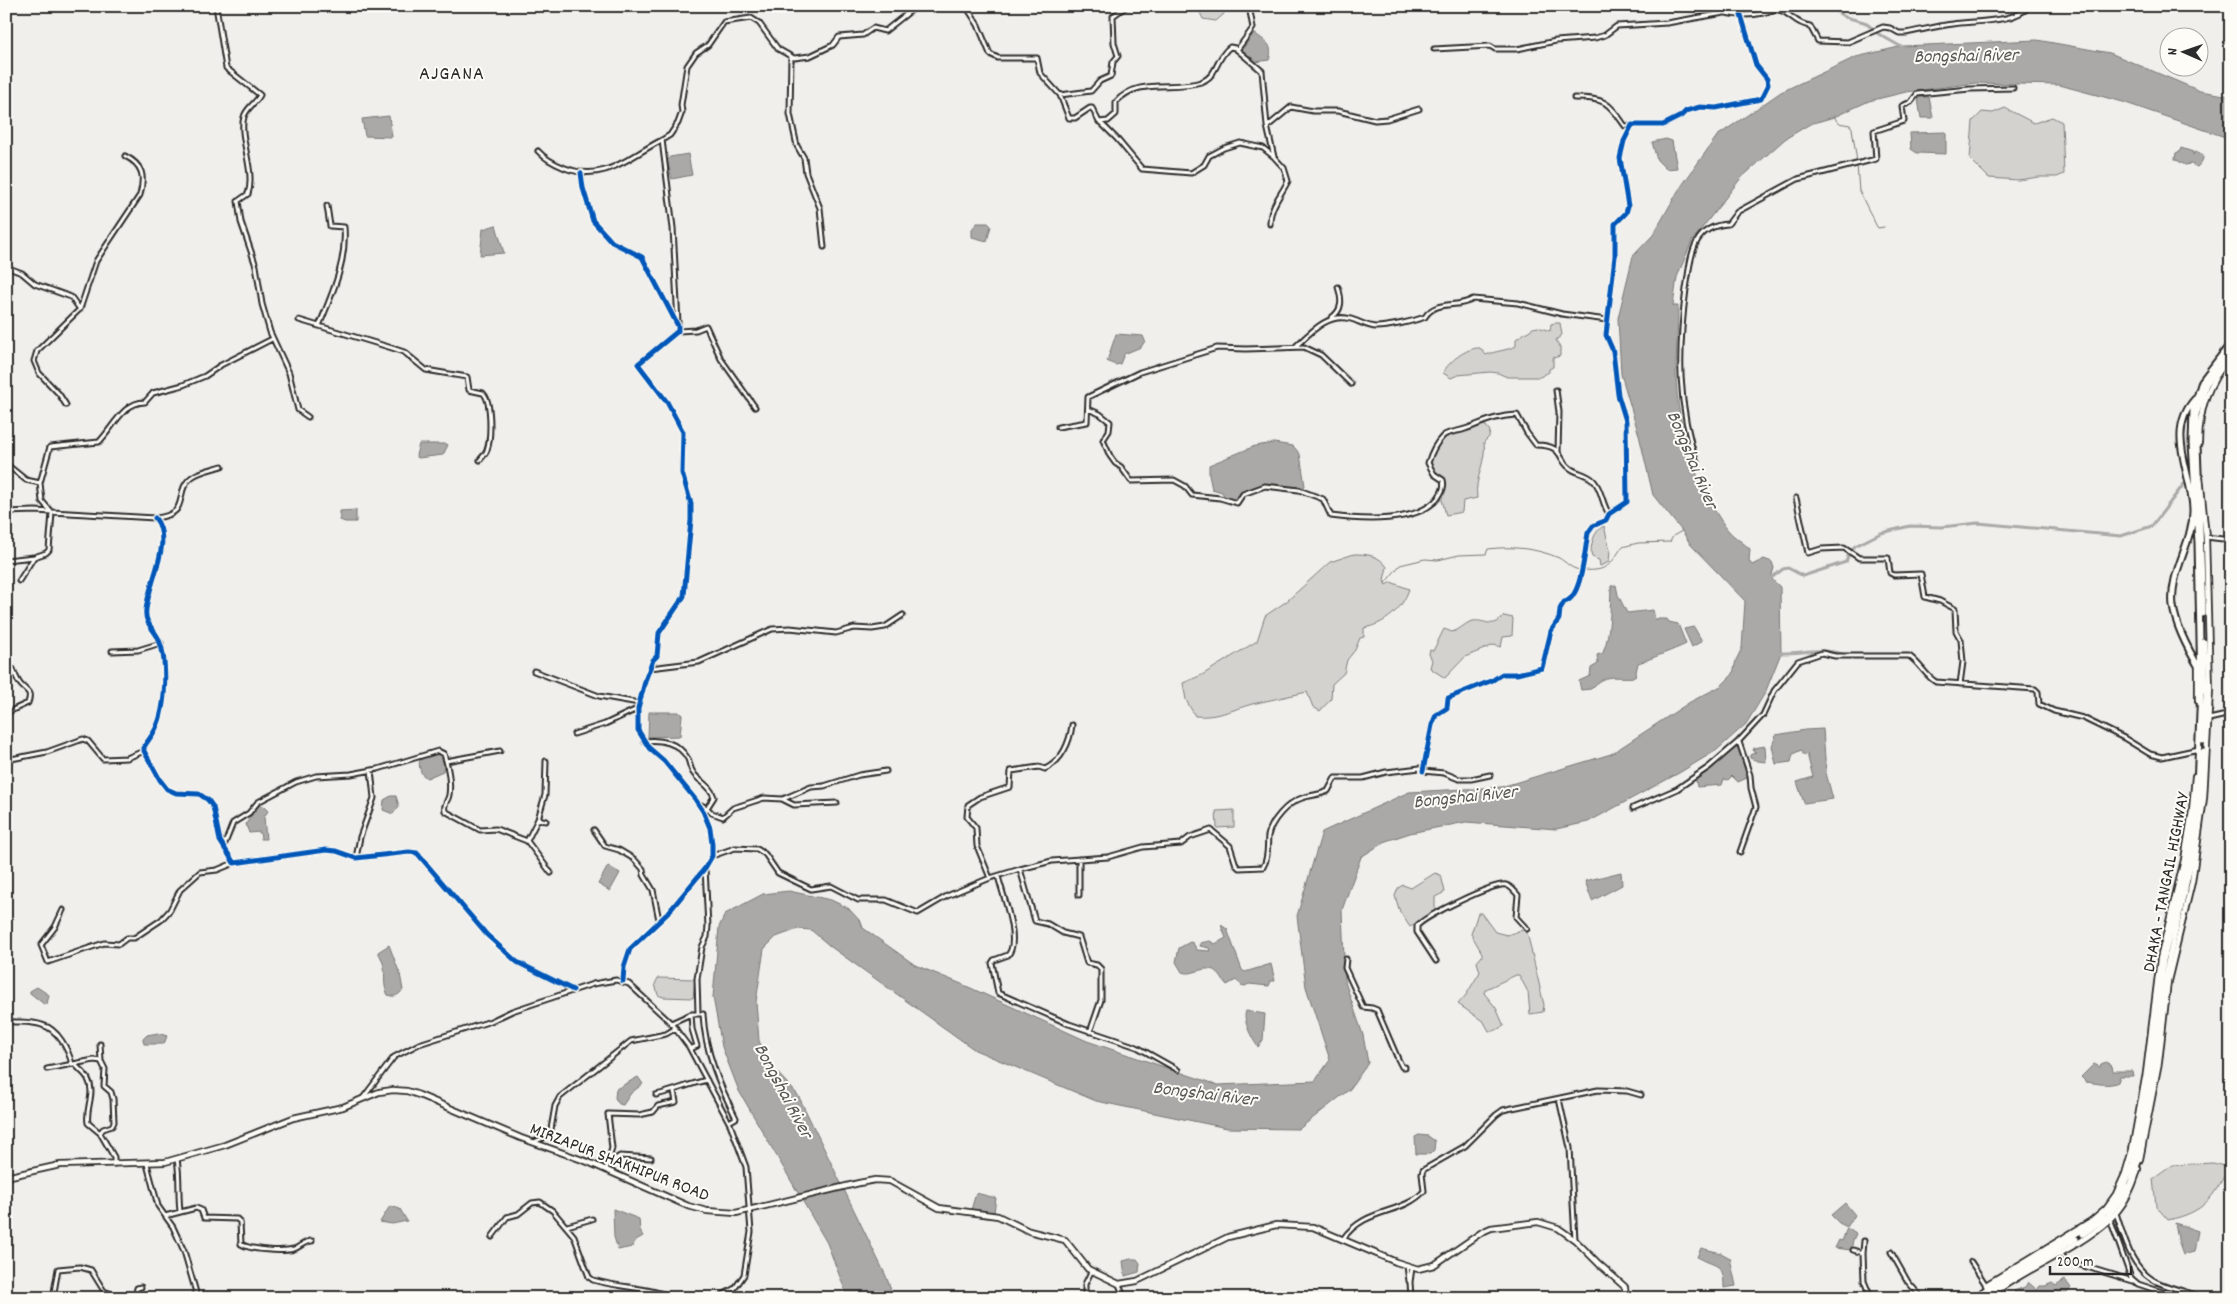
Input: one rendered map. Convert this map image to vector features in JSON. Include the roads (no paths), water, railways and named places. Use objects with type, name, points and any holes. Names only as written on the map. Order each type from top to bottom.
[{"type":"highway","name":"DHAKA - TANGAIL HIGHWAY","points":[[2197,459],[2192,421],[2196,398],[2208,370],[2231,343]]},
{"type":"highway","name":"DHAKA - TANGAIL HIGHWAY","points":[[1975,1298],[1986,1287],[2096,1221],[2116,1200],[2126,1184],[2133,1163],[2151,1065],[2164,961],[2186,860],[2194,811],[2201,668],[2196,415],[2201,396],[2210,376],[2231,349]]},
{"type":"highway","points":[[2196,398],[2189,406],[2184,418],[2182,439],[2182,458],[2193,505],[2192,528],[2176,574],[2173,598],[2176,619],[2201,668]]},
{"type":"highway","points":[[2201,668],[2209,655]]},
{"type":"highway","name":"DHAKA - TANGAIL HIGHWAY","points":[[1981,1298],[2092,1229],[2107,1217],[2120,1202],[2130,1184],[2140,1149],[2160,1042],[2168,963],[2195,854],[2203,798],[2206,694],[2201,668]]},
{"type":"highway","points":[[2206,694],[2209,709]]},
{"type":"main road","points":[[2203,798],[2209,719],[2209,655],[2206,537],[2197,459],[2203,402],[2215,376],[2231,356]]},
{"type":"main road","points":[[1987,1298],[2059,1251],[2093,1232],[2110,1219],[2126,1198],[2134,1182],[2143,1150],[2160,1042]]},
{"type":"main road","name":"MIRZAPUR SHAKHIPUR ROAD","points":[[6,1177],[52,1166],[147,1164],[177,1159],[231,1143],[293,1118],[343,1107],[385,1090],[407,1091],[534,1142],[607,1168],[697,1208],[723,1213],[736,1213],[859,1183],[890,1181],[939,1208],[998,1216],[1029,1231],[1065,1240],[1091,1272],[1119,1284]]},
{"type":"main road","points":[[1119,1284],[1137,1281],[1228,1237],[1276,1225],[1313,1227],[1409,1267],[1424,1269],[1434,1265],[1482,1232],[1501,1226],[1538,1222],[1558,1228],[1575,1240],[1625,1287],[1626,1298]]},
{"type":"street","points":[[216,6],[226,68],[260,95],[244,116],[242,126],[249,163],[250,189],[248,194],[239,199],[240,222],[256,266],[262,304],[272,339],[289,373],[298,410],[308,417]]},
{"type":"street","points":[[538,151],[552,162],[581,173],[594,174],[607,171],[670,135],[678,123],[682,112],[681,104],[687,66],[696,53],[708,45],[724,22],[751,18],[759,23],[778,49],[790,56],[803,58],[833,45],[838,37],[863,35],[873,28],[885,31],[914,8],[926,6]]},
{"type":"street","points":[[966,6],[978,24],[990,54],[998,58],[1037,58],[1040,73],[1060,96],[1069,118],[1075,118],[1092,108],[1100,122],[1142,169],[1191,173],[1204,165],[1209,156],[1224,148],[1240,143],[1263,148],[1274,156],[1284,168],[1288,181],[1278,201],[1271,209],[1270,224]]},
{"type":"street","points":[[1060,96],[1091,91],[1100,81],[1111,76],[1113,62],[1118,56],[1114,43],[1113,16],[1127,6]]},
{"type":"street","points":[[1237,50],[1253,28],[1249,6]]},
{"type":"street","points":[[1719,6],[1720,11],[1725,13]]},
{"type":"street","points":[[1434,50],[1490,46],[1494,49],[1517,49],[1556,41],[1595,38],[1605,35],[1617,26],[1667,23],[1725,13],[1741,15],[1778,10],[1787,14],[1797,23],[1810,26],[1818,41],[1848,42],[1878,28],[1887,27],[1896,32],[1906,33],[1951,24],[1996,20],[2020,13],[2029,6]]},
{"type":"street","points":[[1574,98],[1602,100],[1626,126],[1644,124],[1663,125],[1681,116],[1686,111],[1693,109],[1716,108],[1761,99],[1768,85],[1767,79],[1756,65],[1741,15]]},
{"type":"street","points":[[1100,122],[1113,118],[1116,114],[1116,102],[1129,91],[1144,86],[1169,87],[1202,81],[1214,71],[1224,51],[1231,47],[1262,72],[1267,126],[1274,156]]},
{"type":"street","points":[[790,56],[790,114],[797,146],[804,158],[806,173],[820,208],[824,247]]},
{"type":"street","points":[[1698,466],[1686,425],[1679,353],[1689,263],[1700,236],[1712,227],[1728,224],[1737,212],[1798,180],[1876,159],[1874,130],[1904,122],[1902,106],[1911,102],[1917,94],[1970,89],[2013,88]]},
{"type":"street","points":[[1267,126],[1291,107],[1313,111],[1338,111],[1375,120],[1418,109]]},
{"type":"street","points":[[1423,771],[1432,725],[1436,715],[1447,708],[1448,698],[1493,680],[1502,674],[1517,674],[1542,668],[1551,631],[1559,619],[1560,608],[1575,593],[1581,573],[1588,533],[1593,526],[1606,520],[1609,514],[1627,502],[1626,422],[1618,395],[1616,369],[1611,346],[1606,334],[1615,256],[1615,224],[1619,217],[1626,213],[1628,206],[1620,158],[1624,141],[1631,126]]},
{"type":"street","points":[[662,140],[673,228],[678,331]]},
{"type":"street","points":[[66,405],[59,394],[39,373],[34,361],[37,351],[47,339],[80,308],[96,261],[140,195],[142,184],[140,169],[136,162],[125,156]]},
{"type":"street","points":[[581,173],[592,221],[612,242],[642,258],[678,326]]},
{"type":"street","points":[[319,326],[337,281],[344,250],[344,227],[330,226],[327,206]]},
{"type":"street","points":[[6,267],[22,273],[36,284],[71,297],[80,308]]},
{"type":"street","points":[[1295,347],[1314,329],[1340,310],[1341,301],[1338,287]]},
{"type":"street","points":[[1327,321],[1336,318],[1346,318],[1375,327],[1420,319],[1442,305],[1480,299],[1518,303],[1562,314],[1607,320]]},
{"type":"street","points":[[299,320],[404,352],[426,370],[466,377],[469,390],[483,393],[488,402],[490,419],[487,451],[480,460]]},
{"type":"street","points":[[623,981],[624,968],[630,950],[668,913],[705,868],[712,856],[710,828],[698,804],[664,761],[643,741],[638,730],[639,703],[650,668],[657,656],[659,633],[684,596],[691,520],[690,504],[682,473],[683,432],[667,402],[638,364],[678,331],[696,330],[706,326],[721,359],[755,407]]},
{"type":"street","points":[[6,560],[34,557],[49,550],[52,513],[42,501],[40,483],[50,447],[99,442],[128,408],[138,402],[145,402],[153,393],[183,385],[205,376],[221,365],[272,339]]},
{"type":"street","points":[[1058,427],[1087,422],[1088,397],[1140,372],[1217,348],[1304,347],[1321,355],[1351,384]]},
{"type":"street","points":[[1556,390],[1559,412],[1558,452]]},
{"type":"street","points":[[1088,409],[1100,414],[1110,422],[1109,431],[1103,440],[1115,464],[1121,467],[1131,481],[1174,480],[1185,486],[1192,495],[1220,498],[1237,503],[1243,494],[1265,486],[1299,490],[1323,499],[1332,516],[1365,518],[1398,517],[1430,506],[1440,494],[1444,485],[1443,480],[1434,474],[1428,463],[1435,446],[1447,434],[1465,429],[1485,420],[1517,415],[1536,445],[1548,445],[1558,452],[1571,469],[1582,473],[1595,482],[1604,507],[1609,514]]},
{"type":"street","points":[[6,464],[26,480],[40,483]]},
{"type":"street","points":[[6,512],[155,518],[166,516],[177,509],[184,487],[192,477],[222,466]]},
{"type":"street","points":[[1796,498],[1808,553],[1821,549],[1844,548],[1859,558],[1888,558],[1890,573],[1894,575],[1921,574],[1925,597],[1940,601],[1955,609],[1956,631],[1961,640],[1963,662],[1960,684]]},
{"type":"street","points":[[155,518],[162,533],[162,547],[145,610],[148,623],[161,643],[164,677],[162,706],[157,727],[147,742],[144,751],[160,780],[167,788],[176,793],[199,794],[208,800],[213,807],[223,846],[234,863]]},
{"type":"street","points":[[2206,537],[2231,540]]},
{"type":"street","points":[[19,581],[34,557]]},
{"type":"street","points":[[650,668],[699,662],[772,629],[790,628],[836,633],[854,628],[872,629],[885,627],[903,615]]},
{"type":"street","points":[[112,651],[138,650],[161,643]]},
{"type":"street","points":[[1633,808],[1677,789],[1709,767],[1739,742],[1763,716],[1774,691],[1792,667],[1798,661],[1814,654],[1910,656],[1936,682],[2035,689],[2038,692],[2039,704],[2054,711],[2083,718],[2124,738],[2150,754],[2162,757],[2198,749]]},
{"type":"street","points":[[6,713],[28,703],[30,700],[29,691],[21,685],[13,669]]},
{"type":"street","points":[[534,671],[599,696],[639,703]]},
{"type":"street","points":[[574,734],[605,724],[638,708]]},
{"type":"street","points":[[2209,719],[2231,714]]},
{"type":"street","points":[[990,878],[977,846],[976,828],[967,817],[968,805],[980,797],[1010,787],[1012,771],[1039,767],[1046,769],[1050,767],[1062,754],[1070,738],[1072,725]]},
{"type":"street","points":[[6,760],[47,752],[83,739],[88,741],[103,759],[127,758],[144,751]]},
{"type":"street","points":[[643,741],[662,740],[681,750],[696,776],[712,789],[714,797],[707,808]]},
{"type":"street","points":[[1739,742],[1750,775],[1756,807],[1740,852]]},
{"type":"street","points":[[223,846],[233,823],[249,813],[258,802],[282,789],[316,776],[351,774],[394,766],[438,751],[444,754],[446,761],[449,788],[448,799],[444,806],[445,811],[480,830],[493,829],[527,841],[551,873]]},
{"type":"street","points":[[446,761],[500,751]]},
{"type":"street","points":[[527,841],[538,819],[544,795],[546,761]]},
{"type":"street","points":[[712,856],[735,848],[757,849],[765,854],[778,873],[811,889],[831,886],[858,900],[886,900],[916,913],[947,896],[990,878],[1020,869],[1052,861],[1108,857],[1143,847],[1181,844],[1190,837],[1211,830],[1232,849],[1236,865],[1239,868],[1263,866],[1266,862],[1268,837],[1272,824],[1284,810],[1300,799],[1330,790],[1331,783],[1335,778],[1363,778],[1409,768],[1420,768],[1423,771],[1444,773],[1459,779],[1471,779],[1490,775]]},
{"type":"street","points":[[356,858],[360,837],[374,798],[371,770]]},
{"type":"street","points":[[782,799],[812,787],[824,786],[859,775],[886,771]]},
{"type":"street","points":[[698,804],[707,808],[712,813],[723,817],[729,811],[742,804],[764,798],[782,799],[794,805],[837,803]]},
{"type":"street","points":[[538,819],[546,821]]},
{"type":"street","points":[[594,830],[605,846],[619,850],[634,859],[643,869],[644,876],[653,890],[659,920]]},
{"type":"street","points":[[64,910],[42,945],[48,962],[88,947],[108,943],[119,944],[127,938],[134,938],[161,920],[170,910],[180,890],[200,872],[217,870],[234,863],[326,850],[336,851],[356,858],[409,852],[417,853],[487,935],[517,962],[573,990]]},
{"type":"street","points":[[1079,859],[1079,896]]},
{"type":"street","points":[[698,1014],[696,979],[708,926],[705,868]]},
{"type":"street","points":[[1020,869],[1035,920],[1048,924],[1063,933],[1079,937],[1087,963],[1097,965],[1101,969],[1101,1000],[1090,1032]]},
{"type":"street","points":[[998,876],[1007,908],[1013,946],[1008,955],[994,960],[992,963],[998,993],[1090,1032],[1138,1048],[1178,1070]]},
{"type":"street","points":[[1436,961],[1417,932],[1417,926],[1449,905],[1490,889],[1504,884],[1518,895],[1516,917],[1527,928]]},
{"type":"street","points":[[1346,958],[1345,968],[1363,1008],[1377,1010],[1398,1060],[1402,1067],[1405,1067]]},
{"type":"street","points":[[362,1100],[370,1086],[400,1053],[573,990],[604,981],[623,981],[676,1028],[690,1049],[729,1122],[746,1167],[751,1242],[744,1275],[735,1288],[717,1298]]},
{"type":"street","points":[[690,1049],[697,1046],[691,1014]]},
{"type":"street","points":[[671,1023],[691,1014],[704,1014],[707,1047],[718,1083],[736,1118],[729,1122]]},
{"type":"street","points":[[6,1021],[42,1025],[50,1028],[63,1044],[74,1064],[86,1076],[91,1087],[88,1123],[100,1133],[114,1157],[114,1165]]},
{"type":"street","points":[[534,1142],[550,1134],[557,1101],[609,1058],[634,1039],[666,1034],[676,1028]]},
{"type":"street","points":[[100,1044],[101,1061],[105,1069],[104,1086],[112,1097],[114,1122],[112,1126],[103,1129],[100,1133]]},
{"type":"street","points":[[47,1069],[94,1060],[101,1061]]},
{"type":"street","points":[[656,1095],[674,1091],[684,1085],[707,1080]]},
{"type":"street","points":[[1343,1239],[1347,1232],[1367,1217],[1418,1198],[1424,1191],[1423,1170],[1465,1146],[1496,1114],[1503,1110],[1598,1090],[1627,1091],[1641,1095]]},
{"type":"street","points":[[607,1168],[612,1148],[608,1114],[639,1115],[653,1112],[658,1106],[676,1102],[674,1091]]},
{"type":"street","points":[[1559,1099],[1570,1148],[1575,1240]]},
{"type":"street","points":[[607,1168],[615,1158],[620,1156],[651,1158]]},
{"type":"street","points":[[177,1159],[180,1177],[178,1198],[180,1211]]},
{"type":"street","points":[[147,1164],[158,1206],[174,1226],[184,1251],[196,1294],[192,1298]]},
{"type":"street","points":[[492,1237],[507,1217],[518,1214],[532,1203],[540,1202],[554,1211],[574,1236],[592,1280],[624,1287],[654,1290],[676,1298]]},
{"type":"street","points":[[166,1216],[180,1211],[199,1208],[204,1218],[237,1219],[240,1222],[241,1244],[244,1246],[268,1250],[291,1250],[308,1241],[312,1241]]},
{"type":"street","points":[[2116,1212],[2125,1243],[2143,1273],[2156,1282],[2205,1298]]},
{"type":"street","points":[[566,1226],[592,1218]]},
{"type":"street","points":[[2110,1219],[2126,1268],[2135,1282]]},
{"type":"street","points":[[1864,1241],[1864,1281],[1871,1298]]},
{"type":"street","points":[[1853,1250],[1863,1253]]},
{"type":"street","points":[[2059,1251],[2067,1261],[2180,1298]]},
{"type":"street","points":[[1891,1252],[1908,1282],[1922,1298]]},
{"type":"street","points":[[1970,1262],[1986,1287]]},
{"type":"street","points":[[53,1298],[58,1269],[80,1267],[92,1271],[104,1291],[122,1298]]},
{"type":"street","points":[[1409,1267],[1411,1298]]},
{"type":"street","points":[[1085,1298],[1085,1284],[1091,1272]]},
{"type":"street","points":[[1119,1284],[1124,1298]]},
{"type":"street","points":[[135,1298],[137,1288],[141,1286]]},
{"type":"water","points":[[1254,33],[1270,47],[1269,60],[1256,62],[1242,50]]},
{"type":"water","name":"Bongshai River","points":[[2037,40],[2110,53],[2160,74],[2160,78],[2169,78],[2200,91],[2231,96],[2231,139],[2123,102],[2059,85],[1976,83],[1906,92],[1869,101],[1834,117],[1810,124],[1785,139],[1741,178],[1692,241],[1677,277],[1673,306],[1678,306],[1676,375],[1677,395],[1684,436],[1706,495],[1727,529],[1750,549],[1749,561],[1752,565],[1764,559],[1772,562],[1774,568],[1771,578],[1780,587],[1781,653],[1765,693],[1746,724],[1717,750],[1679,773],[1588,822],[1556,829],[1466,822],[1410,833],[1386,841],[1361,857],[1342,910],[1345,982],[1363,1035],[1368,1063],[1350,1089],[1299,1129],[1227,1128],[1096,1101],[975,1050],[831,947],[811,930],[798,929],[776,937],[764,949],[756,1002],[759,1041],[773,1068],[798,1095],[886,1276],[894,1298],[848,1298],[827,1243],[739,1091],[722,1047],[713,997],[719,927],[725,914],[763,894],[789,891],[831,900],[848,908],[861,922],[863,928],[915,965],[964,985],[1087,1041],[1218,1085],[1315,1081],[1330,1060],[1306,987],[1297,916],[1322,832],[1409,792],[1501,787],[1611,754],[1690,702],[1721,686],[1733,674],[1736,660],[1742,648],[1745,601],[1691,545],[1653,495],[1639,435],[1621,374],[1618,318],[1633,256],[1653,235],[1678,191],[1717,136],[1781,92],[1856,57],[1903,46]]},
{"type":"water","points":[[1929,97],[1933,118],[1921,118],[1918,99]]},
{"type":"water","points":[[389,116],[392,137],[365,136],[362,119]]},
{"type":"water","points":[[1946,132],[1946,154],[1917,153],[1911,149],[1910,133]]},
{"type":"water","points":[[1666,139],[1672,141],[1677,168],[1666,169],[1657,160],[1652,142]]},
{"type":"water","points":[[2181,148],[2193,152],[2193,155],[2195,152],[2202,154],[2203,159],[2197,167],[2191,164],[2185,165],[2175,159],[2176,153]]},
{"type":"water","points":[[688,154],[692,175],[672,179],[667,160],[670,157]]},
{"type":"water","points":[[977,223],[988,223],[991,226],[987,241],[972,237],[972,229]]},
{"type":"water","points":[[496,225],[504,253],[480,255],[483,229]]},
{"type":"water","points":[[1116,334],[1143,336],[1145,341],[1141,347],[1124,354],[1120,364],[1115,365],[1107,361]]},
{"type":"water","points":[[1274,443],[1293,446],[1300,454],[1305,486],[1299,489],[1264,484],[1240,493],[1237,501],[1225,498],[1222,492],[1212,489],[1209,465],[1255,446]]},
{"type":"water","points":[[419,444],[448,445],[443,455],[418,458],[416,455]]},
{"type":"water","points":[[356,510],[356,522],[340,520],[340,511]]},
{"type":"water","points":[[1616,585],[1618,595],[1627,613],[1653,610],[1655,619],[1667,619],[1669,622],[1678,624],[1686,644],[1638,663],[1635,677],[1606,678],[1591,689],[1581,690],[1579,681],[1590,676],[1591,668],[1598,664],[1597,655],[1603,653],[1606,645],[1609,628],[1611,586]]},
{"type":"water","points":[[1694,627],[1702,641],[1692,647],[1684,629]]},
{"type":"water","points":[[649,712],[679,712],[682,715],[680,736],[648,737]]},
{"type":"water","points":[[1823,729],[1826,773],[1833,799],[1804,803],[1797,782],[1813,777],[1807,754],[1804,756],[1801,750],[1793,754],[1791,762],[1776,764],[1772,746],[1776,735]]},
{"type":"water","points":[[1739,744],[1747,778],[1738,782],[1732,776],[1728,780],[1724,779],[1722,785],[1697,787],[1696,781],[1698,777]]},
{"type":"water","points":[[1765,746],[1766,762],[1750,758],[1750,755],[1756,752],[1753,751],[1754,748]]},
{"type":"water","points":[[433,754],[440,755],[444,764],[443,771],[427,778],[420,770],[420,759]]},
{"type":"water","points":[[391,796],[396,796],[399,806],[393,814],[383,810],[384,800]]},
{"type":"water","points":[[262,805],[268,811],[264,817],[266,839],[261,839],[260,832],[249,833],[246,824],[257,806]]},
{"type":"water","points":[[608,866],[620,873],[610,891],[598,884]]},
{"type":"water","points":[[1621,872],[1622,885],[1592,901],[1585,881]]},
{"type":"water","points":[[1221,925],[1227,929],[1242,970],[1245,972],[1271,964],[1275,981],[1271,981],[1269,986],[1249,984],[1245,986],[1236,980],[1227,985],[1217,972],[1212,970],[1203,969],[1191,973],[1182,972],[1176,962],[1179,948],[1190,942],[1193,943],[1197,950],[1210,951],[1209,948],[1200,946],[1200,943],[1210,941],[1215,944],[1226,938]]},
{"type":"water","points":[[389,945],[400,974],[403,990],[394,996],[388,995],[382,959],[378,952]]},
{"type":"water","points":[[37,987],[49,995],[47,1004],[45,1005],[30,993],[30,991]]},
{"type":"water","points":[[1246,1011],[1265,1014],[1263,1040],[1258,1047],[1246,1024]]},
{"type":"water","points":[[158,1033],[167,1036],[164,1044],[144,1044],[143,1039],[147,1035]]},
{"type":"water","points":[[2106,1062],[2112,1066],[2113,1071],[2132,1071],[2133,1076],[2120,1076],[2118,1082],[2106,1084],[2086,1082],[2081,1077],[2094,1064],[2100,1067],[2101,1064]]},
{"type":"water","points":[[638,1077],[643,1084],[631,1093],[623,1105],[619,1104],[615,1098],[616,1089]]},
{"type":"water","points":[[1419,1135],[1428,1136],[1435,1141],[1434,1150],[1430,1154],[1416,1154],[1415,1137]]},
{"type":"water","points":[[976,1193],[996,1198],[994,1212],[971,1210]]},
{"type":"water","points":[[1845,1203],[1855,1215],[1847,1227],[1839,1223],[1831,1215]]},
{"type":"water","points":[[390,1206],[400,1209],[407,1221],[392,1224],[380,1222]]},
{"type":"water","points":[[613,1209],[639,1219],[640,1231],[643,1236],[636,1240],[632,1247],[618,1250],[614,1237]]},
{"type":"water","points":[[2175,1223],[2198,1231],[2194,1252],[2183,1255]]},
{"type":"water","points":[[1847,1228],[1856,1234],[1851,1250],[1835,1248],[1839,1240],[1842,1241]]},
{"type":"water","points":[[1701,1248],[1721,1253],[1730,1258],[1736,1286],[1724,1288],[1721,1270],[1697,1257]]},
{"type":"water","points":[[1137,1259],[1140,1263],[1139,1272],[1125,1276],[1123,1261]]},
{"type":"water","points":[[2065,1280],[2071,1288],[2063,1298],[2017,1298],[2014,1291],[2025,1287],[2028,1282],[2037,1290],[2040,1286],[2052,1283],[2056,1286]]},
{"type":"waterway","points":[[1827,6],[1845,17],[1864,22],[1872,28]]},
{"type":"waterway","name":"Bongshai River","points":[[1875,32],[1905,49]]},
{"type":"waterway","points":[[1834,116],[1838,123],[1850,125],[1852,128],[1857,162]]},
{"type":"waterway","points":[[1857,165],[1859,191],[1878,228],[1884,227]]},
{"type":"waterway","points":[[1851,550],[1855,546],[1881,533],[1910,526],[1942,527],[1978,523],[2121,536],[2152,526],[2184,484]]},
{"type":"waterway","points":[[1584,570],[1598,570],[1608,566],[1622,547],[1638,543],[1670,542],[1673,536],[1682,531]]},
{"type":"waterway","points":[[1385,583],[1400,565],[1425,559],[1438,560],[1459,555],[1486,554],[1488,549],[1497,548],[1515,548],[1542,552],[1559,558],[1571,567],[1580,570]]},
{"type":"waterway","points":[[1770,579],[1783,569],[1788,568],[1803,576],[1846,562],[1849,553]]},
{"type":"waterway","points":[[1777,653],[1826,651],[1843,654]]},
{"type":"district","name":"AJGANA","points":[[452,72]]}]
